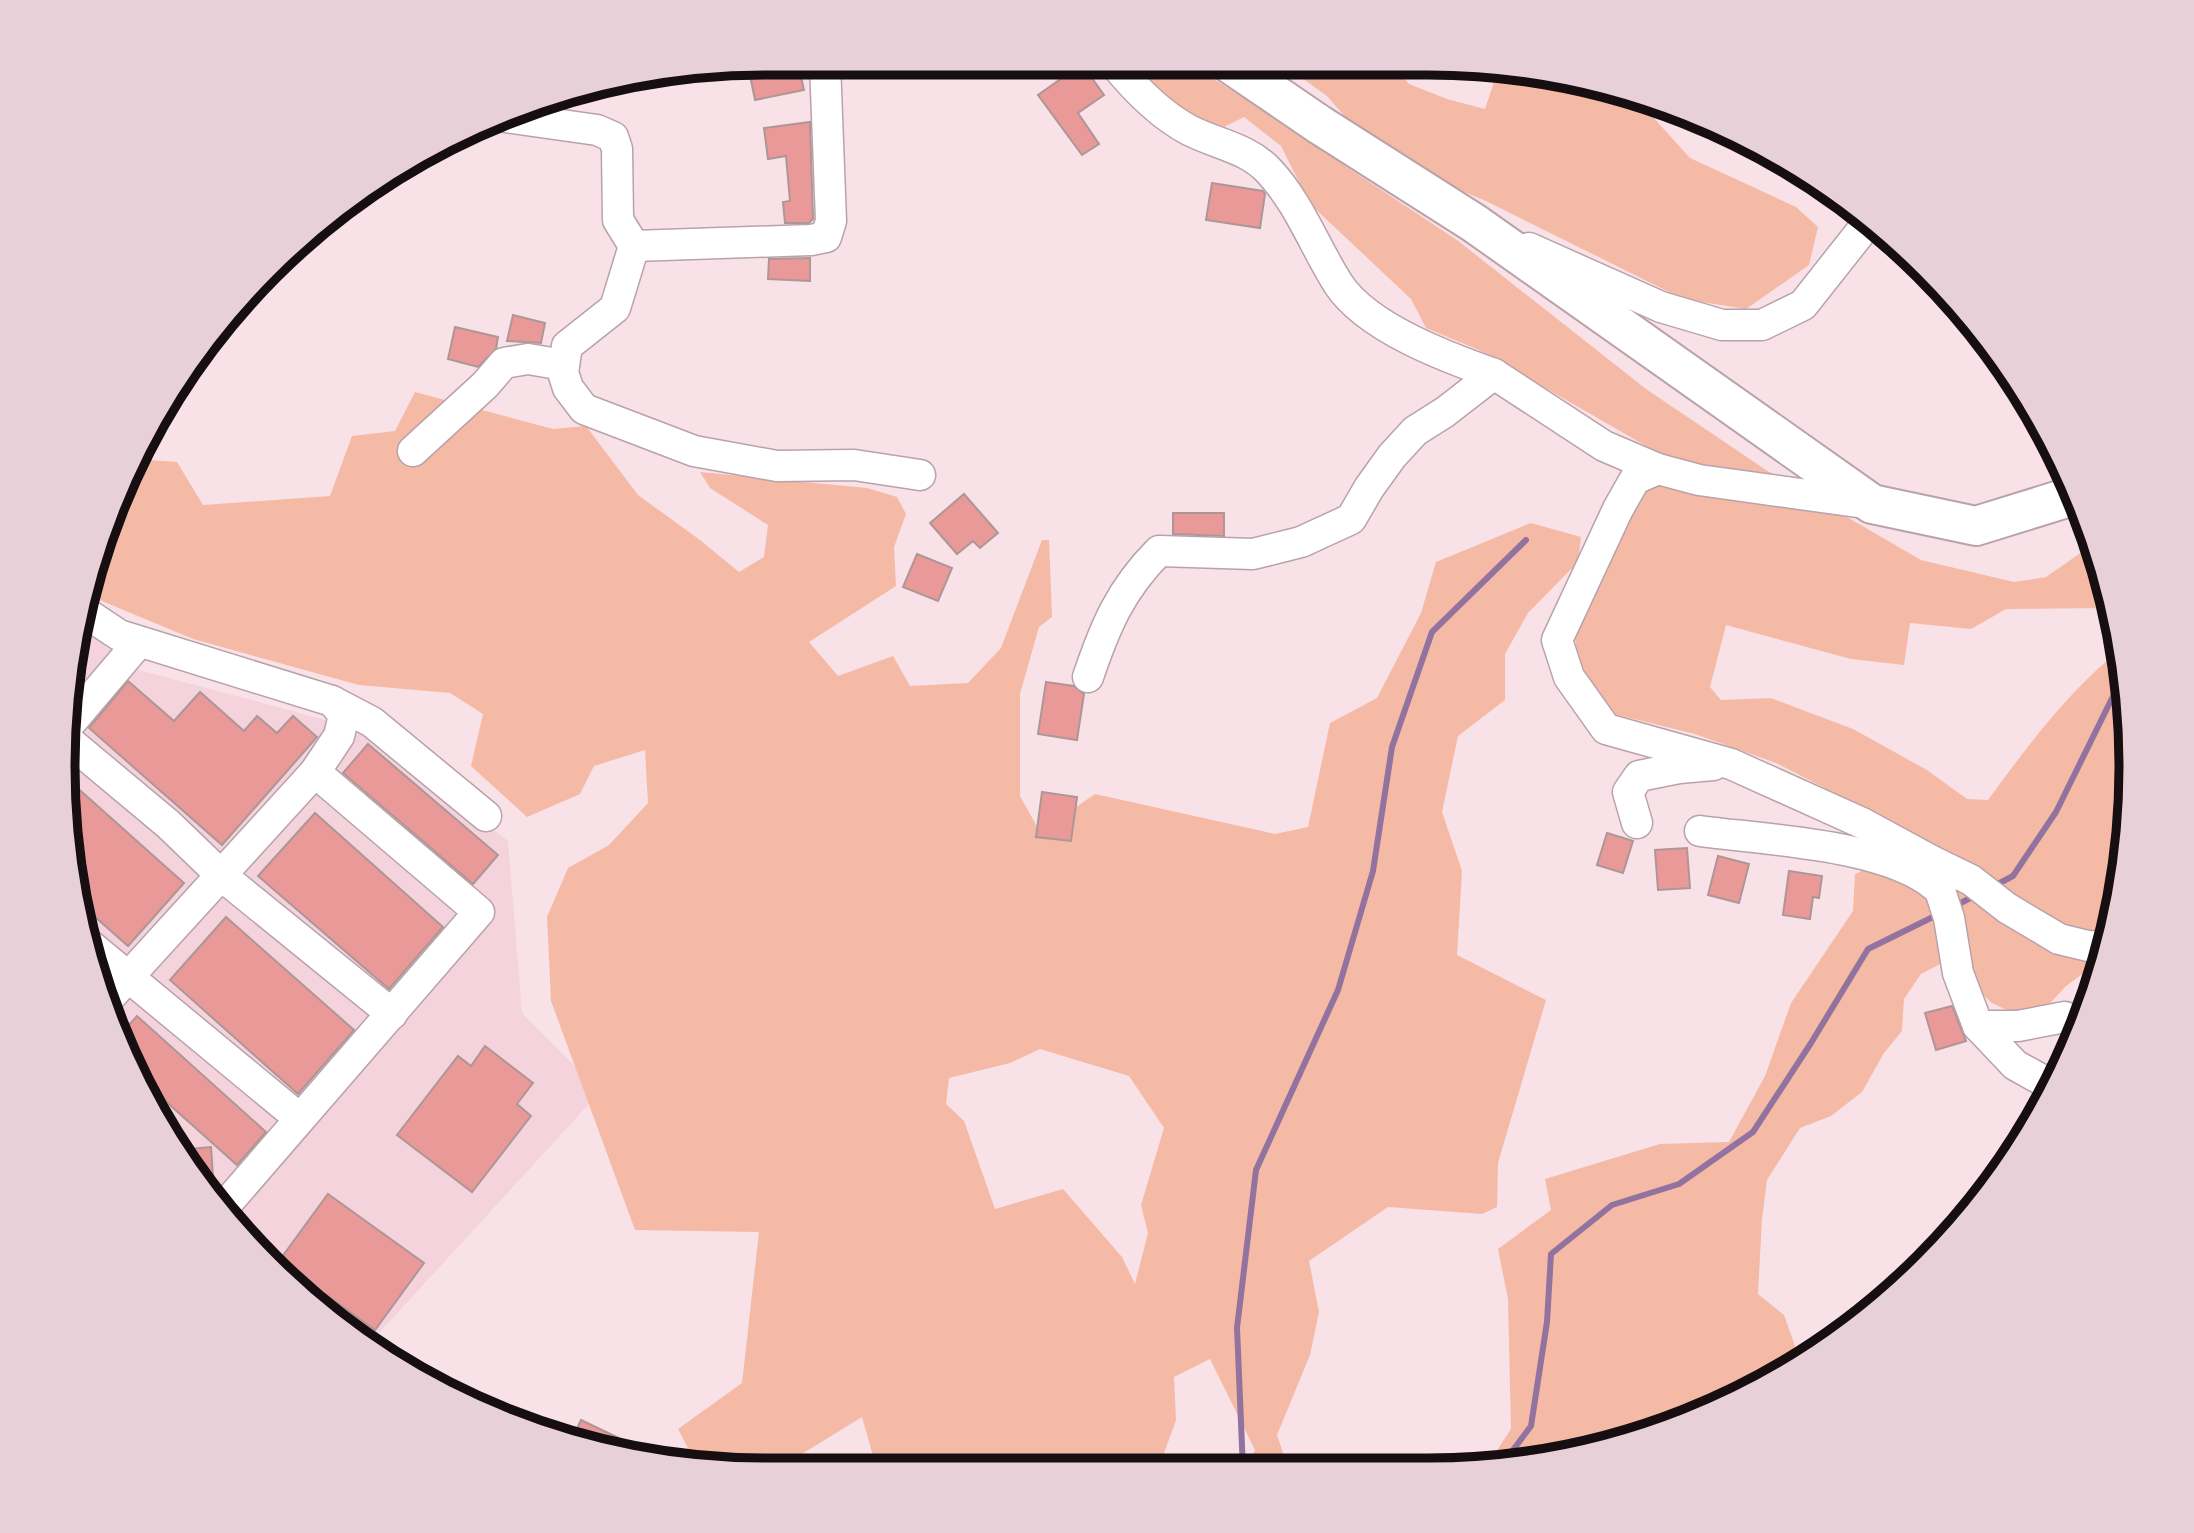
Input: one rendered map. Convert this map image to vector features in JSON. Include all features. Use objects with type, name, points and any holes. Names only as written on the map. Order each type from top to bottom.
[{"type":"main road","points":[[1247,75],[1474,223],[1872,504],[1976,526],[2064,499]]},
{"type":"street","points":[[634,246],[811,240],[826,237],[831,221],[831,209],[825,75]]},
{"type":"street","points":[[1125,75],[1155,108],[1189,130],[1246,153],[1269,170],[1291,199],[1340,287],[1374,321],[1457,360],[1494,374],[1604,446],[1658,469],[1699,480],[1872,504]]},
{"type":"street","points":[[524,120],[597,130],[612,137],[617,149],[618,220],[634,246],[615,308],[566,346],[563,372],[568,388],[584,409],[694,451],[777,466],[854,465],[920,475]]},
{"type":"street","points":[[1474,223],[1661,307],[1722,325],[1762,325],[1802,305],[1862,230]]},
{"type":"street","points":[[413,451],[485,385],[504,363],[528,359],[564,365]]},
{"type":"street","points":[[1088,677],[1105,628],[1136,574],[1158,551],[1252,554],[1301,542],[1351,519],[1392,456],[1415,430],[1445,412],[1494,374]]},
{"type":"street","points":[[1658,469],[1635,479],[1618,509],[1558,640],[1569,677],[1606,729],[1731,764],[1862,823],[1971,880],[2007,908],[2059,939],[2095,946]]},
{"type":"street","points":[[92,617],[119,635],[139,642],[332,701],[372,722],[486,816]]},
{"type":"street","points":[[78,714],[139,642]]},
{"type":"street","points":[[118,987],[316,772],[339,736],[344,715],[332,701]]},
{"type":"street","points":[[76,747],[168,824],[222,876],[392,1014]]},
{"type":"street","points":[[1637,823],[1628,792],[1639,776],[1679,768],[1731,764]]},
{"type":"street","points":[[229,1201],[479,912],[316,772]]},
{"type":"street","points":[[1700,831],[1858,852],[1922,875],[1940,891]]},
{"type":"street","points":[[1930,860],[1949,918],[1958,973],[1978,1026],[2015,1065],[2043,1080]]},
{"type":"street","points":[[106,969],[118,987],[299,1118]]},
{"type":"street","points":[[1978,1026],[2018,1026],[2065,1017]]},
{"type":"shaded area","points":[[1143,75],[1207,75],[1299,132],[1457,240],[1646,389],[1766,470],[1921,560],[2014,582],[2046,577],[2084,551],[2100,608],[2006,609],[1971,629],[1910,623],[1904,665],[1851,659],[1726,625],[1710,687],[1721,700],[1771,698],[1853,729],[1927,770],[1967,799],[1988,800],[2065,702],[2110,659],[2119,766],[2113,857],[2088,970],[2066,986],[2040,1014],[2017,1015],[1992,1003],[1946,961],[1921,974],[1904,999],[1902,1031],[1884,1053],[1862,1092],[1831,1116],[1800,1128],[1767,1180],[1758,1294],[1784,1315],[1795,1346],[1794,1352],[1733,1386],[1650,1421],[1562,1444],[1495,1454],[1511,1429],[1508,1299],[1498,1249],[1551,1210],[1545,1179],[1660,1144],[1729,1142],[1765,1076],[1791,1003],[1853,911],[1855,874],[1888,859],[1877,815],[1776,763],[1695,734],[1614,714],[1581,679],[1575,638],[1601,574],[1642,496],[1653,450],[1479,350],[1426,328],[1411,299],[1310,204],[1281,146],[1244,117],[1224,127],[1182,112]]},
{"type":"shaded area","points":[[1298,75],[1402,75],[1409,84],[1447,99],[1485,109],[1495,79],[1518,81],[1606,99],[1648,111],[1690,158],[1796,207],[1818,227],[1809,265],[1746,309],[1683,299],[1486,201],[1379,156],[1327,96]]},
{"type":"shaded area","points":[[415,392],[553,429],[586,426],[638,495],[739,572],[764,557],[768,525],[710,488],[700,472],[867,488],[897,497],[906,514],[894,547],[896,586],[809,642],[838,676],[893,656],[910,686],[968,683],[1001,648],[1042,540],[1049,540],[1052,617],[1039,627],[1020,694],[1020,796],[1040,832],[1095,794],[1275,834],[1308,827],[1330,723],[1377,698],[1421,613],[1436,562],[1531,523],[1581,537],[1578,562],[1528,613],[1505,654],[1505,700],[1458,736],[1442,812],[1462,871],[1457,955],[1546,1000],[1498,1163],[1497,1207],[1482,1214],[1388,1207],[1309,1261],[1319,1312],[1310,1355],[1277,1435],[1285,1458],[1251,1458],[1255,1450],[1210,1359],[1174,1377],[1176,1420],[1162,1458],[874,1458],[862,1417],[795,1458],[691,1453],[678,1429],[742,1383],[759,1232],[635,1230],[551,1001],[547,917],[568,868],[609,845],[648,803],[645,750],[594,766],[580,794],[527,817],[471,766],[483,714],[450,693],[359,685],[193,639],[97,599],[112,544],[148,460],[177,462],[203,505],[330,496],[352,436],[395,431]],"holes":[[[1040,1049],[1129,1076],[1164,1128],[1141,1205],[1148,1233],[1135,1284],[1122,1257],[1063,1189],[995,1209],[964,1121],[946,1104],[949,1078],[1010,1063]]]},
{"type":"shaded area","points":[[89,633],[135,669],[363,730],[508,841],[522,1013],[600,1092],[376,1337],[311,1286],[247,1222],[192,1151],[147,1072],[112,989],[89,901],[77,812],[77,721]]},
{"type":"building","points":[[801,75],[804,90],[755,100],[750,76]]},
{"type":"building","points":[[1066,75],[1090,75],[1104,95],[1078,113],[1099,144],[1082,155],[1038,95]]},
{"type":"building","points":[[810,122],[813,219],[809,223],[785,223],[783,202],[790,201],[786,156],[768,159],[764,128]]},
{"type":"building","points":[[1212,183],[1263,191],[1265,194],[1260,228],[1206,220]]},
{"type":"building","points":[[810,258],[810,281],[768,279],[769,259]]},
{"type":"building","points":[[513,315],[545,323],[541,343],[507,341]]},
{"type":"building","points":[[455,327],[498,337],[496,349],[478,367],[448,359]]},
{"type":"building","points":[[964,494],[998,533],[980,548],[973,541],[957,554],[930,523]]},
{"type":"building","points":[[1173,513],[1224,513],[1224,536],[1173,534]]},
{"type":"building","points":[[917,554],[952,568],[938,601],[903,587]]},
{"type":"building","points":[[128,681],[174,721],[200,692],[244,731],[257,716],[277,733],[293,716],[317,737],[222,845],[89,728]]},
{"type":"building","points":[[1046,682],[1074,686],[1084,694],[1077,740],[1038,734]]},
{"type":"building","points":[[368,744],[498,855],[473,884],[343,773]]},
{"type":"building","points":[[76,787],[184,883],[128,946],[92,914],[81,857]]},
{"type":"building","points":[[1042,792],[1077,797],[1071,841],[1036,837]]},
{"type":"building","points":[[315,813],[443,927],[389,989],[258,876]]},
{"type":"building","points":[[1607,833],[1633,841],[1623,873],[1597,865]]},
{"type":"building","points":[[1687,848],[1690,888],[1658,890],[1655,850]]},
{"type":"building","points":[[1718,856],[1749,864],[1739,903],[1708,895]]},
{"type":"building","points":[[1789,871],[1822,876],[1819,898],[1813,897],[1810,919],[1783,915]]},
{"type":"building","points":[[226,917],[354,1030],[298,1094],[170,980]]},
{"type":"building","points":[[1952,1006],[1966,1041],[1936,1050],[1925,1013]]},
{"type":"building","points":[[137,1016],[266,1132],[237,1165],[159,1096],[127,1028]]},
{"type":"building","points":[[485,1046],[533,1083],[517,1104],[531,1116],[472,1192],[397,1135],[458,1056],[471,1066]]},
{"type":"building","points":[[211,1147],[213,1180],[192,1151],[191,1149]]},
{"type":"building","points":[[328,1194],[424,1263],[375,1330],[302,1277],[281,1258]]},
{"type":"building","points":[[581,1420],[631,1444],[588,1434],[576,1430]]},
{"type":"waterway","points":[[1242,1458],[1237,1328],[1256,1170],[1338,990],[1373,871],[1392,747],[1432,632],[1526,540]]},
{"type":"waterway","points":[[1992,887],[2013,876],[2056,812],[2115,693]]},
{"type":"waterway","points":[[1955,906],[1976,895]]},
{"type":"waterway","points":[[1511,1453],[1531,1426],[1547,1322],[1551,1254],[1612,1205],[1679,1184],[1753,1132],[1868,949],[1939,914]]}]
